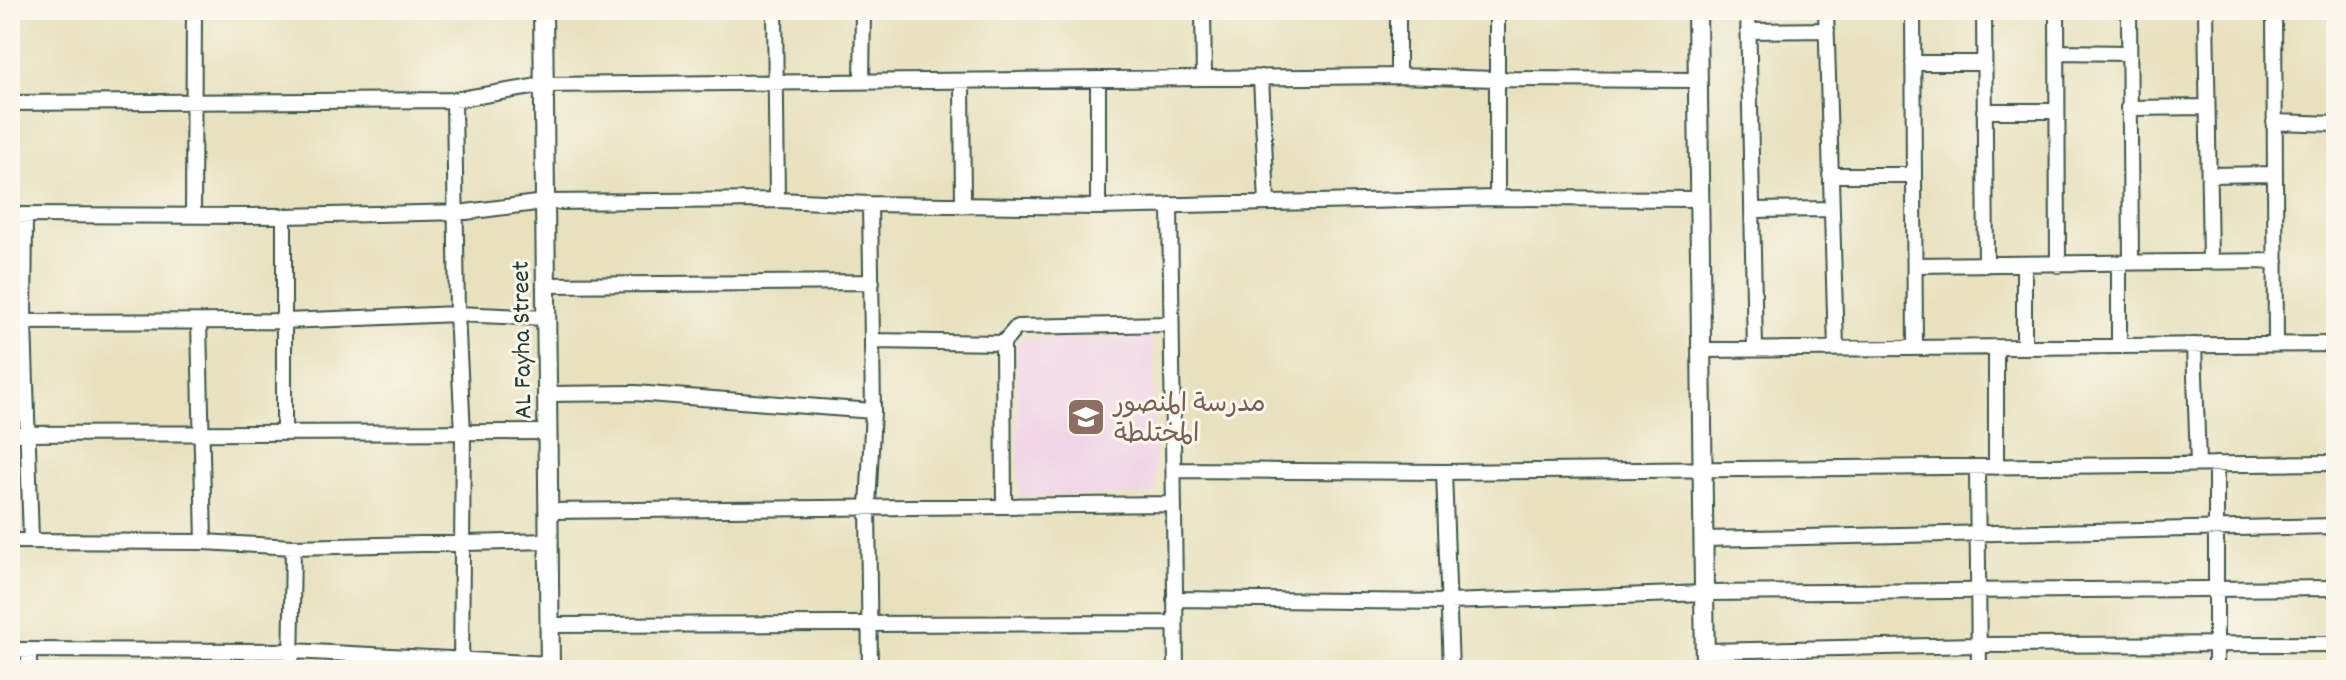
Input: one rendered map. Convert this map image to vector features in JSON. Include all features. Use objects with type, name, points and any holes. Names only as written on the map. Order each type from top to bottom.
[{"type":"street","points":[[193,215],[194,10]]},
{"type":"street","name":"AL Fayha Street","points":[[543,10],[550,667]]},
{"type":"street","points":[[775,10],[777,200]]},
{"type":"street","points":[[862,82],[863,10]]},
{"type":"street","points":[[1203,10],[1204,78]]},
{"type":"street","points":[[1398,10],[1398,76]]},
{"type":"street","points":[[1497,10],[1497,198]]},
{"type":"street","points":[[1697,10],[1705,670]]},
{"type":"street","points":[[1748,10],[1755,349]]},
{"type":"street","points":[[1826,10],[1836,348]]},
{"type":"street","points":[[1913,10],[1915,348]]},
{"type":"street","points":[[1984,10],[1986,265]]},
{"type":"street","points":[[2057,10],[2058,265]]},
{"type":"street","points":[[2119,346],[2125,264],[2129,10]]},
{"type":"street","points":[[2206,10],[2210,261]]},
{"type":"street","points":[[2274,10],[2276,344]]},
{"type":"street","points":[[1748,31],[1827,30]]},
{"type":"street","points":[[2057,52],[2128,53]]},
{"type":"street","points":[[1913,63],[1984,63]]},
{"type":"street","points":[[10,103],[454,100],[544,85],[1398,76],[1697,80]]},
{"type":"street","points":[[1261,77],[1267,203]]},
{"type":"street","points":[[1098,79],[1098,207]]},
{"type":"street","points":[[962,82],[963,206]]},
{"type":"street","points":[[454,100],[457,314],[463,433],[462,664]]},
{"type":"street","points":[[2128,108],[2207,107]]},
{"type":"street","points":[[1984,111],[2057,111]]},
{"type":"street","points":[[2274,122],[2336,124]]},
{"type":"street","points":[[2209,175],[2275,174]]},
{"type":"street","points":[[1830,175],[1914,175]]},
{"type":"street","points":[[31,540],[28,434],[17,322],[17,216],[284,216],[457,212],[544,202],[777,200],[1098,207],[1497,198],[1698,199]]},
{"type":"street","points":[[870,204],[873,411],[868,507],[870,670]]},
{"type":"street","points":[[1170,205],[1176,670]]},
{"type":"street","points":[[1753,210],[1831,209]]},
{"type":"street","points":[[284,216],[284,433]]},
{"type":"street","points":[[1915,265],[2276,261]]},
{"type":"street","points":[[2024,265],[2024,347]]},
{"type":"street","points":[[545,285],[872,282]]},
{"type":"street","points":[[17,322],[286,321],[457,314],[546,318]]},
{"type":"street","points":[[199,322],[204,542]]},
{"type":"street","points":[[1004,506],[1003,343],[1017,327],[1170,324]]},
{"type":"street","points":[[872,341],[1003,343]]},
{"type":"street","points":[[1700,350],[2336,344]]},
{"type":"street","points":[[2194,345],[2198,464]]},
{"type":"street","points":[[1996,347],[1996,467]]},
{"type":"street","points":[[547,394],[635,393],[873,411]]},
{"type":"street","points":[[10,434],[547,432]]},
{"type":"street","points":[[1174,470],[1444,472],[2336,463]]},
{"type":"street","points":[[2216,464],[2216,670]]},
{"type":"street","points":[[1977,467],[1979,670]]},
{"type":"street","points":[[1444,472],[1451,670]]},
{"type":"street","points":[[548,511],[1173,504]]},
{"type":"street","points":[[1703,539],[2336,526]]},
{"type":"street","points":[[10,541],[204,542],[293,547],[549,541]]},
{"type":"street","points":[[291,670],[293,547]]},
{"type":"street","points":[[1174,599],[1448,602],[1705,593],[2336,588]]},
{"type":"street","points":[[550,625],[1174,623]]},
{"type":"street","points":[[1705,651],[1978,645],[2336,644]]},
{"type":"street","points":[[10,650],[292,651],[462,664],[550,667]]},
{"type":"street","points":[[29,650],[29,670]]},
{"type":"shaded area","name":"مدرسة المنصور المختلطة","points":[[1153,337],[1156,495],[1019,496],[1016,339]]},
{"type":"place","name":"مدرسة المنصور المختلطة","points":[[1086,417]]}]
